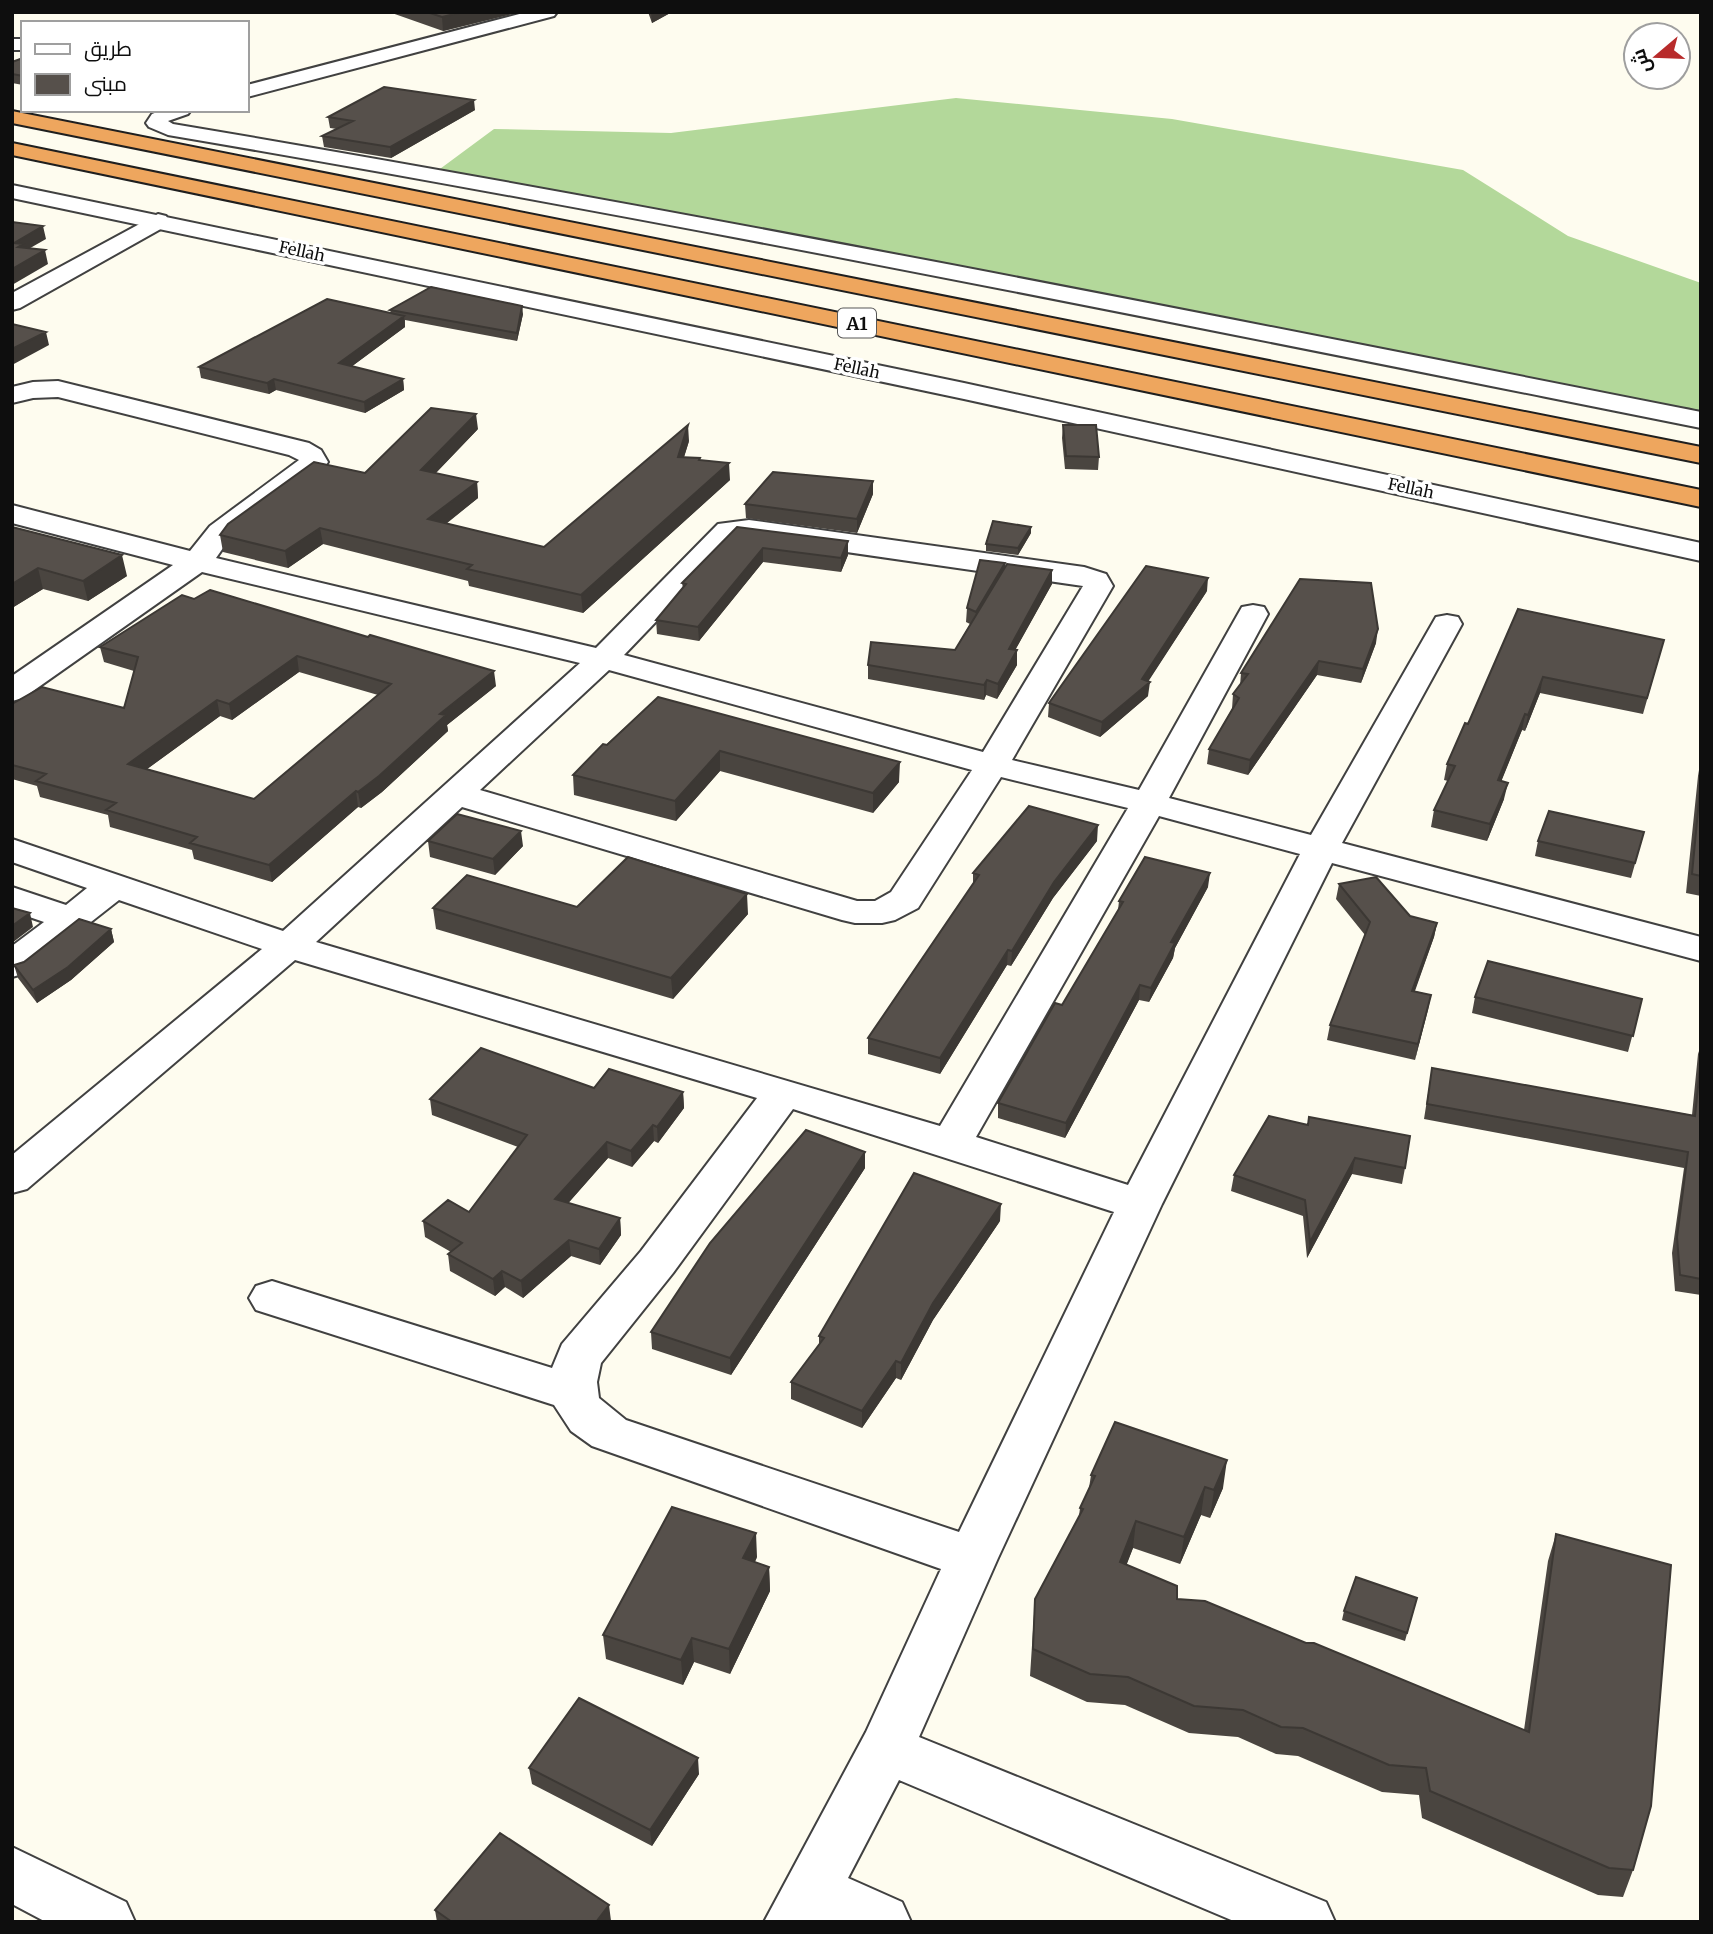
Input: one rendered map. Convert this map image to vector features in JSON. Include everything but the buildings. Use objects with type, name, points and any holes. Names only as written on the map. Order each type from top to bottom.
[{"type":"highway","name":"A1","points":[[12,117],[1701,455]]},
{"type":"highway","name":"A1","points":[[12,149],[1701,499]]},
{"type":"street","points":[[248,91],[548,12]]},
{"type":"street","points":[[248,78],[276,83]]},
{"type":"street","points":[[176,112],[159,118],[156,123],[168,129],[411,170],[1060,293],[1701,419]]},
{"type":"street","name":"Fellah","points":[[12,191],[964,391],[1701,552]]},
{"type":"street","points":[[12,303],[159,220]]},
{"type":"street","points":[[12,395],[33,390],[58,389],[243,433],[299,449],[311,456],[314,462],[220,532],[197,562],[26,668],[12,691]]},
{"type":"street","points":[[12,514],[197,562],[603,659],[992,765],[1149,803],[1701,949]]},
{"type":"street","points":[[12,1178],[289,946],[455,794],[603,659],[730,529],[848,543],[1095,580],[1098,586],[992,765],[905,900],[895,907],[869,913],[855,912],[455,794]]},
{"type":"street","points":[[950,1145],[1149,803],[1254,614]]},
{"type":"street","points":[[881,1922],[803,1906],[886,1749],[972,1558],[1140,1204],[1321,849],[1447,624]]},
{"type":"street","points":[[12,850],[289,946],[784,1092],[1140,1204]]},
{"type":"street","points":[[12,965],[115,885]]},
{"type":"street","points":[[12,898],[72,919]]},
{"type":"street","points":[[784,1092],[657,1262],[579,1357],[573,1375],[573,1393],[586,1418],[609,1433],[972,1558]]},
{"type":"street","points":[[272,1298],[573,1393]]},
{"type":"street","points":[[886,1749],[1305,1922]]},
{"type":"street","points":[[12,1874],[105,1922]]},
{"type":"green space","points":[[956,98],[1172,119],[1463,170],[1568,236],[1701,283],[1701,420],[425,180],[494,129],[671,133]]}]
